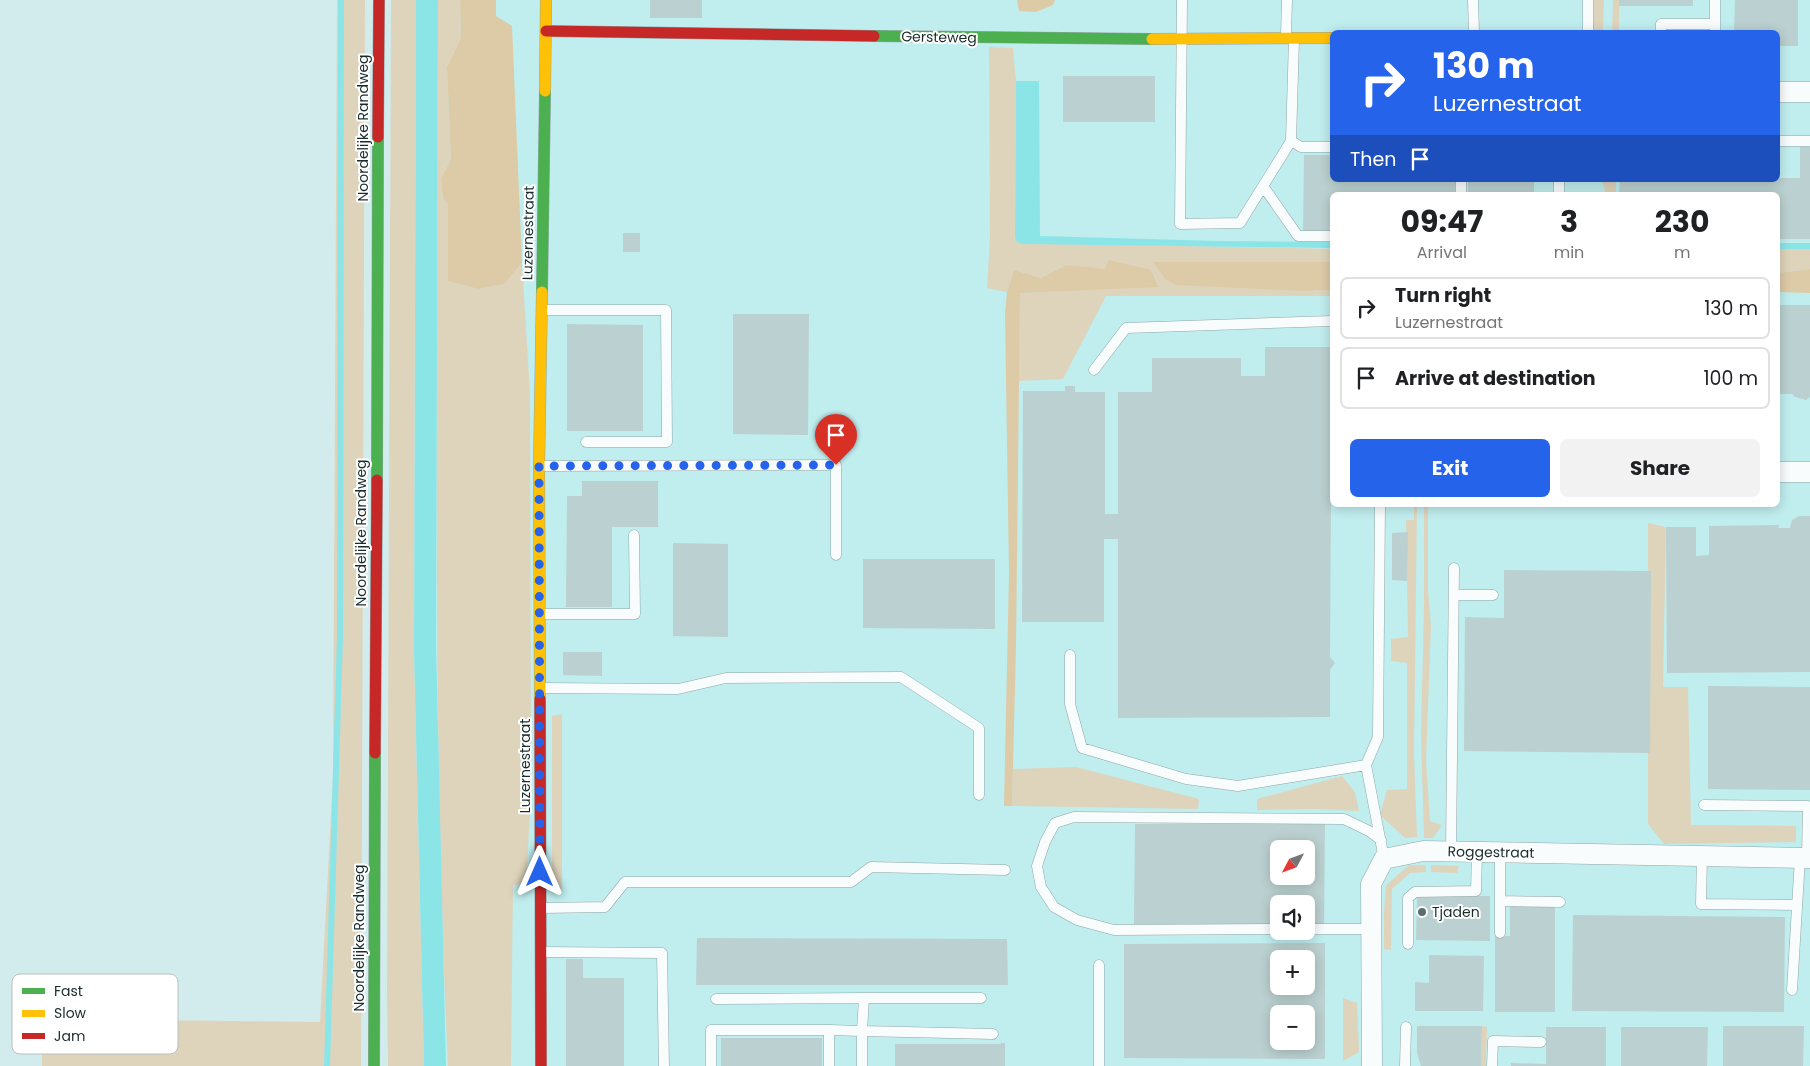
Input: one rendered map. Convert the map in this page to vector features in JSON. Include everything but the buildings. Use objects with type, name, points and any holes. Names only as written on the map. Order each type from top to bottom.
[{"type":"street","name":"Noordelijke Randweg","points":[[374,1066],[379,0]]},
{"type":"street","name":"Luzernestraat","points":[[541,1066],[539,466],[546,0]]},
{"type":"street","name":"Gersteweg","points":[[546,31],[1052,39],[1330,38]]},
{"type":"street","points":[[1780,92],[1810,92]]},
{"type":"street","points":[[1780,472],[1810,472]]},
{"type":"street","points":[[1372,1066],[1371,884],[1382,849]]},
{"type":"street","name":"Roggestraat","points":[[1382,849],[1451,852],[1806,858]]},
{"type":"lane","points":[[1182,0],[1180,224],[1240,223],[1291,141],[1290,38],[1287,0]]},
{"type":"lane","points":[[1473,0],[1474,30]]},
{"type":"lane","points":[[1588,0],[1588,30]]},
{"type":"lane","points":[[1661,30],[1661,24],[1715,28],[1715,0]]},
{"type":"lane","points":[[1291,141],[1301,147],[1330,147]]},
{"type":"lane","points":[[1780,141],[1810,141]]},
{"type":"lane","points":[[1263,186],[1298,236],[1330,236]]},
{"type":"lane","points":[[542,310],[666,310],[667,442],[586,442]]},
{"type":"lane","points":[[1094,370],[1126,328],[1330,321]]},
{"type":"lane","points":[[539,466],[836,465],[836,555]]},
{"type":"lane","points":[[1380,507],[1378,737],[1366,765],[1382,849]]},
{"type":"lane","points":[[540,614],[634,614],[634,535]]},
{"type":"lane","points":[[1451,852],[1454,568]]},
{"type":"lane","points":[[1454,595],[1493,595]]},
{"type":"lane","points":[[1070,655],[1070,704],[1082,748],[1186,779],[1238,786],[1366,765]]},
{"type":"lane","points":[[540,688],[678,689],[726,678],[901,677],[978,728],[979,795]]},
{"type":"lane","points":[[1704,805],[1808,806],[1806,858],[1797,905],[1792,990]]},
{"type":"lane","points":[[1270,929],[1114,930],[1077,920],[1054,907],[1041,887],[1038,866],[1045,842],[1055,823],[1074,816],[1344,818],[1369,831],[1382,849]]},
{"type":"lane","points":[[1408,944],[1408,898],[1415,892],[1476,891],[1477,852]]},
{"type":"lane","points":[[1500,852],[1500,933]]},
{"type":"lane","points":[[1702,856],[1701,904],[1797,905]]},
{"type":"lane","points":[[540,908],[605,907],[624,882],[852,882],[871,868],[1005,870]]},
{"type":"lane","points":[[1500,901],[1560,902]]},
{"type":"lane","points":[[1315,929],[1371,929]]},
{"type":"lane","points":[[540,952],[662,954],[664,1066]]},
{"type":"lane","points":[[1099,965],[1099,1066]]},
{"type":"lane","points":[[862,1066],[864,998]]},
{"type":"lane","points":[[716,999],[981,998]]},
{"type":"lane","points":[[1405,1066],[1406,1027]]},
{"type":"lane","points":[[711,1066],[711,1030],[829,1030],[994,1034]]},
{"type":"lane","points":[[829,1030],[829,1066]]},
{"type":"lane","points":[[1492,1066],[1493,1041],[1541,1042]]},
{"type":"shaded area","points":[[337,0],[365,0],[361,1066],[42,1066],[42,1054],[178,1054],[178,1020],[320,1022],[333,777]]},
{"type":"shaded area","points":[[391,0],[416,0],[414,652],[424,1066],[388,1066]]},
{"type":"shaded area","points":[[438,0],[1810,0],[1810,1066],[446,1066],[436,643],[435,403]]},
{"type":"shaded area","points":[[438,0],[460,0],[461,38],[447,67],[451,160],[441,178],[443,198],[448,205],[448,281],[478,289],[503,284],[522,263],[530,393],[531,792],[526,884],[513,885],[511,1066],[448,1066],[439,800],[437,666]]},
{"type":"shaded area","points":[[460,0],[496,0],[496,16],[512,26],[522,263],[504,284],[478,289],[448,281],[448,205],[443,198],[441,178],[451,160],[447,67],[461,38]]},
{"type":"shaded area","points":[[1017,0],[1055,0],[1053,5],[1036,12],[1019,11]]},
{"type":"shaded area","points":[[1594,0],[1604,0],[1603,30],[1593,30]]},
{"type":"shaded area","points":[[1613,0],[1619,0],[1619,30],[1612,30]]},
{"type":"shaded area","points":[[989,47],[1013,48],[1016,81],[1015,237],[1062,243],[1330,249],[1330,262],[1154,262],[1166,280],[1304,291],[1330,290],[1330,296],[1106,296],[1063,379],[1019,381],[1020,293],[1159,286],[1151,270],[1092,269],[1066,265],[1041,278],[1014,270],[1007,292],[987,288],[990,239]]},
{"type":"shaded area","points":[[1603,182],[1616,182],[1616,192],[1605,192]]},
{"type":"shaded area","points":[[1780,249],[1810,249],[1810,269],[1780,273]]},
{"type":"shaded area","points":[[1109,260],[1151,270],[1159,287],[1020,293],[1016,647],[1012,806],[1004,806],[1009,573],[1005,313],[1007,292],[1014,270],[1041,278],[1066,265],[1105,269]]},
{"type":"shaded area","points":[[1153,262],[1330,262],[1330,290],[1304,291],[1176,285],[1166,280]]},
{"type":"shaded area","points":[[1810,269],[1810,293],[1780,292],[1780,273]]},
{"type":"shaded area","points":[[1414,507],[1417,507],[1414,754],[1417,837],[1405,838],[1380,815],[1387,790],[1407,789],[1407,663],[1391,661],[1391,639],[1408,637],[1406,520],[1414,520]]},
{"type":"shaded area","points":[[1424,507],[1428,507],[1428,591],[1431,625],[1426,761],[1430,821],[1442,825],[1433,838],[1424,838],[1421,735]]},
{"type":"shaded area","points":[[1648,523],[1666,527],[1663,687],[1688,687],[1691,825],[1796,826],[1796,842],[1664,844],[1648,824]]},
{"type":"shaded area","points":[[562,714],[562,895],[552,884],[552,716]]},
{"type":"shaded area","points":[[1076,767],[1199,799],[1198,809],[1012,806],[1013,769]]},
{"type":"shaded area","points":[[1342,776],[1355,792],[1359,811],[1317,809],[1257,810],[1257,799]]},
{"type":"shaded area","points":[[1409,865],[1425,865],[1426,872],[1410,873],[1392,889],[1391,950],[1384,949],[1386,885]]},
{"type":"shaded area","points":[[1431,865],[1459,866],[1457,873],[1431,872]]},
{"type":"shaded area","points":[[1343,998],[1357,1003],[1359,1052],[1343,1061]]},
{"type":"shaded area","points":[[1482,1026],[1487,1027],[1486,1066],[1481,1066]]},
{"type":"water","points":[[416,0],[438,0],[436,643],[446,1066],[424,1066],[414,652]]},
{"type":"water","points":[[1016,81],[1039,81],[1040,236],[1330,242],[1330,248],[1022,244],[1016,241]]},
{"type":"water","points":[[1780,243],[1810,243],[1810,249],[1780,249]]},
{"type":"waterway","points":[[327,1066],[340,637],[341,0]]},
{"type":"traffic: fast","points":[[874,36],[1152,39]]},
{"type":"traffic: fast","points":[[542,292],[545,91]]},
{"type":"traffic: fast","points":[[377,480],[378,137]]},
{"type":"traffic: fast","points":[[374,1066],[375,753]]},
{"type":"traffic: slow","points":[[545,91],[546,0]]},
{"type":"traffic: slow","points":[[1152,39],[1330,38]]},
{"type":"traffic: slow","points":[[540,699],[539,466],[542,292]]},
{"type":"traffic: jam","points":[[378,137],[379,0]]},
{"type":"traffic: jam","points":[[546,31],[874,36]]},
{"type":"traffic: jam","points":[[375,753],[377,480]]},
{"type":"traffic: jam","points":[[540,699],[541,1066]]},
{"type":"place","name":"Tjaden","points":[[1422,912]]},
{"type":"route","points":[[540,872],[539,466],[836,465]]}]
